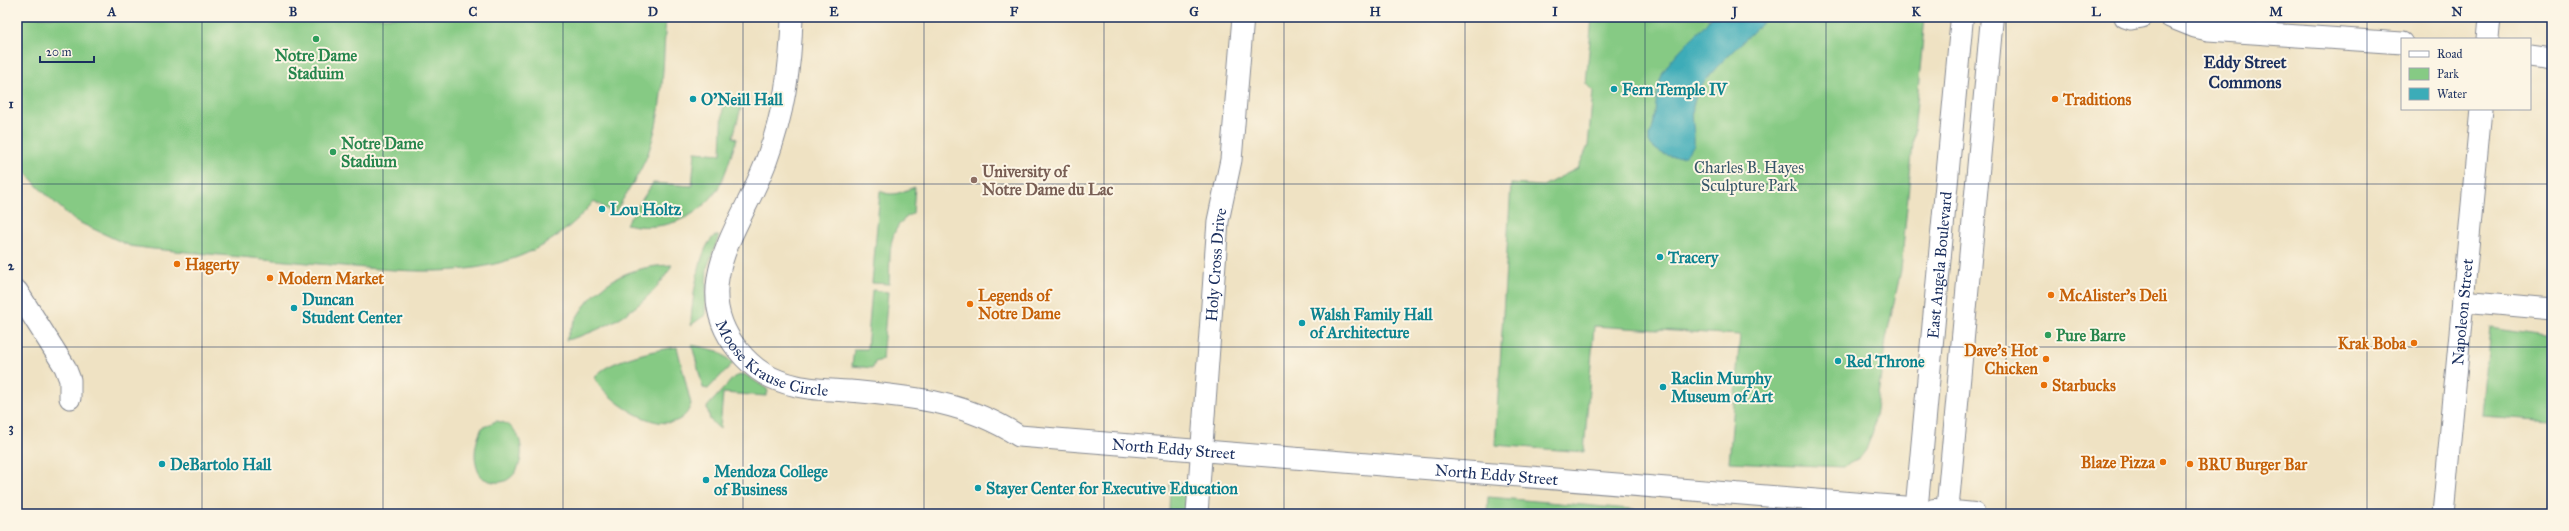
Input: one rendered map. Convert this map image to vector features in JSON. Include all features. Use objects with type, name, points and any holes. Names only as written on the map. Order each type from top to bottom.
[{"type":"main road","name":"East Angela Boulevard","points":[[1917,511],[1962,17]]},
{"type":"main road","name":"East Angela Boulevard","points":[[1947,513],[1992,17]]},
{"type":"main road","name":"North Eddy Street","points":[[1917,511],[1974,514]]},
{"type":"street","name":"Moose Krause Circle","points":[[792,17],[788,79],[778,121],[756,188],[725,247],[719,267],[717,289],[719,321],[725,334],[761,374],[798,386],[915,397],[945,402],[1001,424],[1019,436]]},
{"type":"street","name":"Holy Cross Drive","points":[[1197,514],[1200,451],[1218,221],[1231,160],[1243,17]]},
{"type":"street","points":[[2124,17],[2131,19],[2142,17]]},
{"type":"street","points":[[2170,17],[2208,30],[2401,43]]},
{"type":"street","points":[[2488,38],[2490,17]]},
{"type":"street","points":[[2531,56],[2552,59]]},
{"type":"street","name":"Napoleon Street","points":[[2443,514],[2481,110]]},
{"type":"street","points":[[17,291],[65,367],[70,380],[70,398]]},
{"type":"street","points":[[2463,301],[2552,309]]},
{"type":"street","name":"North Eddy Street","points":[[1019,436],[1917,511]]},
{"type":"green space","name":"Notre Dame Stadium","points":[[17,17],[666,17],[661,95],[656,126],[649,151],[636,179],[614,214],[594,201],[565,230],[535,250],[502,262],[467,269],[432,271],[357,267],[130,246],[74,220],[38,187],[17,161]]},
{"type":"green space","name":"Charles B. Hayes Sculpture Park","points":[[1592,17],[1925,17],[1901,270],[1886,339],[1873,431],[1866,450],[1860,458],[1843,467],[1729,462],[1740,335],[1594,326],[1584,452],[1495,445],[1511,184],[1543,186],[1578,168],[1588,146],[1593,91],[1586,84]]},
{"type":"green space","points":[[723,103],[742,104],[733,137],[737,139],[725,173],[715,193],[697,211],[675,222],[651,226],[626,224],[653,183],[692,186],[695,152],[721,154]]},
{"type":"green space","points":[[915,187],[913,213],[904,219],[898,227],[891,244],[889,284],[872,283],[880,191],[894,194]]},
{"type":"green space","points":[[715,236],[719,236],[707,268],[705,315],[691,325],[694,291],[700,263],[709,242]]},
{"type":"green space","points":[[672,265],[653,291],[626,313],[597,330],[566,340],[583,308],[606,284],[620,276],[636,270],[653,266]]},
{"type":"green space","points":[[872,290],[888,292],[882,360],[875,362],[873,368],[852,366],[854,349],[867,349]]},
{"type":"green space","points":[[2490,327],[2552,336],[2552,421],[2482,416]]},
{"type":"green space","points":[[692,345],[718,351],[733,363],[708,389],[703,388]]},
{"type":"green space","points":[[677,347],[691,404],[683,417],[672,422],[658,422],[627,409],[602,388],[595,378],[600,372],[620,361],[645,353]]},
{"type":"green space","points":[[744,374],[767,389],[768,392],[766,396],[723,393],[720,429],[710,420],[707,407],[734,377]]},
{"type":"green space","points":[[496,421],[509,426],[517,435],[521,447],[520,460],[516,472],[507,480],[496,482],[481,477],[476,465],[475,453],[477,441],[482,428]]},
{"type":"green space","points":[[1170,483],[1186,483],[1185,514],[1169,514]]},
{"type":"green space","points":[[1488,497],[1665,512],[1676,514],[1487,514]]},
{"type":"water","points":[[1710,17],[1767,17],[1716,68],[1699,90],[1693,107],[1694,145],[1685,156],[1666,155],[1661,153],[1649,143],[1649,135],[1652,130],[1660,80],[1670,62],[1703,28]]},
{"type":"place","name":"Notre Dame Staduim","points":[[316,39]]},
{"type":"place","name":"Fern Temple IV","points":[[1614,89]]},
{"type":"place","name":"O'Neill Hall","points":[[693,99]]},
{"type":"place","name":"Traditions","points":[[2055,99]]},
{"type":"place","name":"Notre Dame Stadium","points":[[333,152]]},
{"type":"place","name":"University of Notre Dame du Lac","points":[[974,180]]},
{"type":"place","name":"Lou Holtz","points":[[602,209]]},
{"type":"place","name":"Tracery","points":[[1660,257]]},
{"type":"place","name":"Hagerty","points":[[177,264]]},
{"type":"place","name":"Modern Market","points":[[270,278]]},
{"type":"place","name":"McAlister's Deli","points":[[2051,295]]},
{"type":"place","name":"Legends of Notre Dame","points":[[970,304]]},
{"type":"place","name":"Duncan Student Center","points":[[294,308]]},
{"type":"place","name":"Walsh Family Hall of Architecture","points":[[1302,323]]},
{"type":"place","name":"Pure Barre","points":[[2048,335]]},
{"type":"place","name":"Krak Boba","points":[[2414,343]]},
{"type":"place","name":"Dave's Hot Chicken","points":[[2046,359]]},
{"type":"place","name":"Red Throne","points":[[1838,361]]},
{"type":"place","name":"Starbucks","points":[[2044,385]]},
{"type":"place","name":"Raclin Murphy Museum of Art","points":[[1663,387]]},
{"type":"place","name":"Blaze Pizza","points":[[2163,462]]},
{"type":"place","name":"DeBartolo Hall","points":[[162,464]]},
{"type":"place","name":"BRU Burger Bar","points":[[2190,464]]},
{"type":"place","name":"Mendoza College of Business","points":[[706,480]]},
{"type":"place","name":"Stayer Center for Executive Education","points":[[978,488]]},
{"type":"district","name":"Eddy Street Commons","points":[[2245,72]]}]
